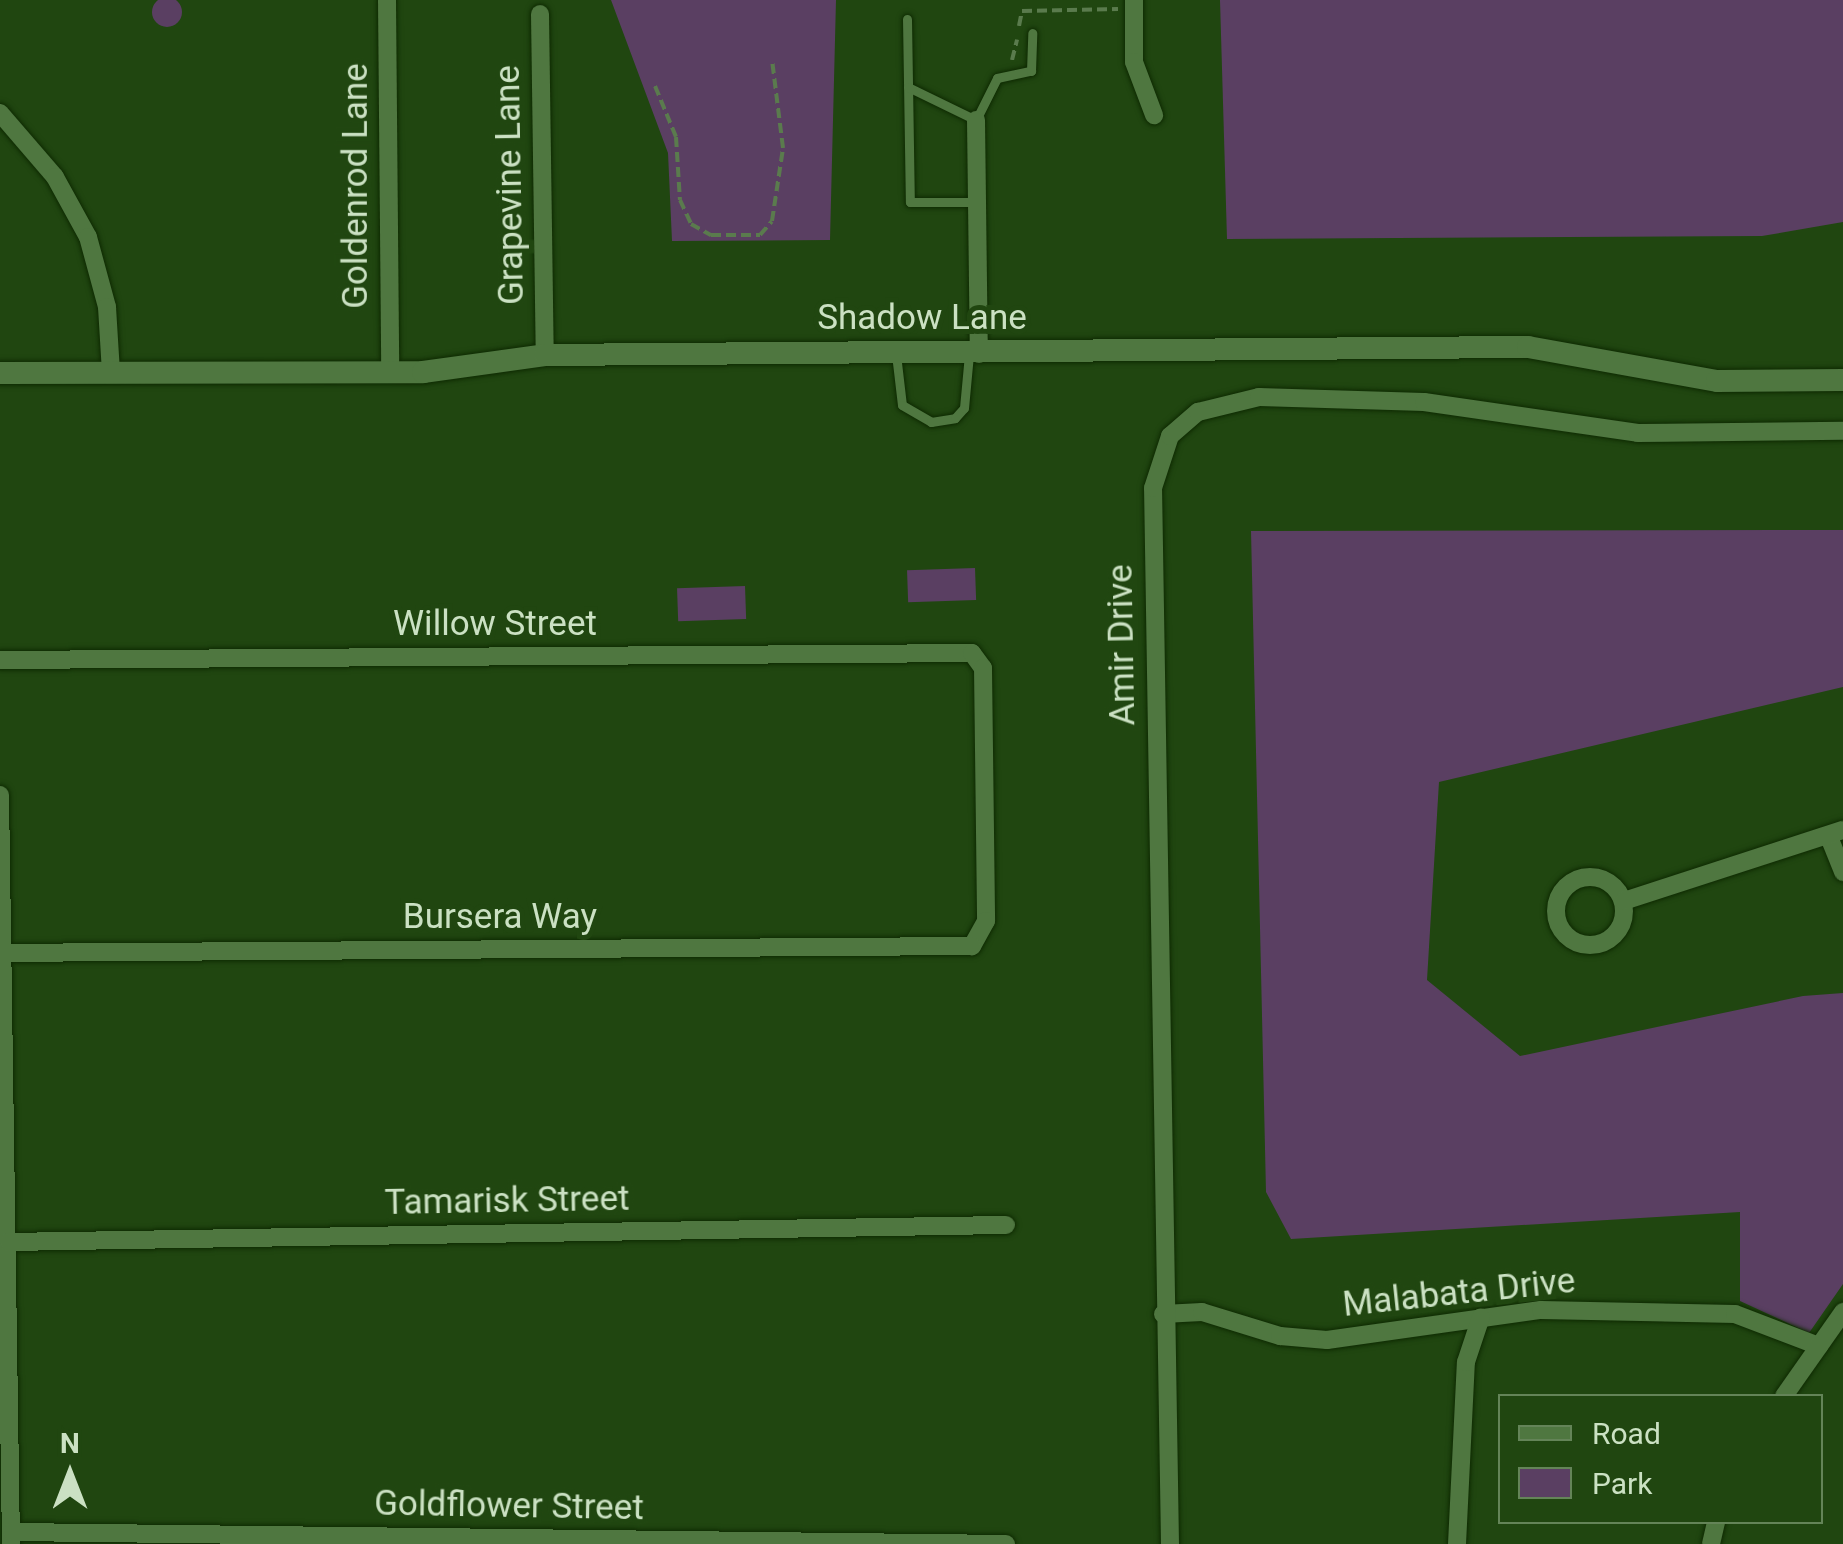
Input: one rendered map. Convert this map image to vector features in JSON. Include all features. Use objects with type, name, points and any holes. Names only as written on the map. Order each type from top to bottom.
[{"type":"street","name":"Goldenrod Lane","points":[[387,0],[390,372]]},
{"type":"street","points":[[1134,4],[1134,62],[1154,115]]},
{"type":"street","name":"Grapevine Lane","points":[[540,14],[546,354]]},
{"type":"street","points":[[0,113],[55,177],[88,237],[107,307],[111,373]]},
{"type":"street","points":[[974,354],[976,120]]},
{"type":"street","name":"Shadow Lane","points":[[0,373],[390,372],[546,354],[974,354],[1528,347],[1718,381],[1843,380]]},
{"type":"street","name":"Amir Drive","points":[[1170,1544],[1163,1314],[1153,488],[1170,436],[1216,404],[1259,397],[1424,402],[1638,434],[1843,431]]},
{"type":"street","name":"Willow Street","points":[[0,660],[972,653],[983,668],[986,921]]},
{"type":"street","points":[[0,795],[10,1242],[11,1538]]},
{"type":"street","points":[[1624,901],[1836,833],[1843,872]]},
{"type":"street","name":"Bursera Way","points":[[2,953],[972,946],[986,921]]},
{"type":"street","name":"Tamarisk Street","points":[[10,1242],[1006,1225]]},
{"type":"street","name":"Malabata Drive","points":[[1163,1314],[1202,1312],[1280,1336],[1327,1340],[1541,1310],[1735,1314],[1820,1346]]},
{"type":"street","points":[[1785,1394],[1843,1312]]},
{"type":"street","points":[[1456,1544],[1466,1362],[1480,1317]]},
{"type":"street","name":"Goldflower Street","points":[[11,1538],[1006,1544]]},
{"type":"lane","points":[[907,19],[910,202],[977,202]]},
{"type":"lane","points":[[908,87],[976,120],[986,88],[1009,74],[1031,71],[1032,33]]},
{"type":"lane","points":[[896,354],[902,405],[920,420],[945,422],[964,408],[974,354]]},
{"type":"path","points":[[1009,74],[1022,11],[1134,4]]},
{"type":"path","points":[[655,86],[676,137],[680,200],[691,224],[711,235],[760,235],[772,221],[783,148],[772,60]]},
{"type":"green space","points":[[159,-1],[175,-1],[181,6],[181,18],[173,26],[161,26],[153,18],[153,6]]},
{"type":"green space","points":[[611,0],[836,0],[830,240],[672,241],[668,153]]},
{"type":"green space","points":[[1220,0],[1843,0],[1843,222],[1762,236],[1227,239]]},
{"type":"green space","points":[[1843,530],[1843,687],[1439,782],[1427,980],[1520,1056],[1803,996],[1843,993],[1843,1284],[1809,1333],[1740,1301],[1740,1212],[1291,1239],[1266,1192],[1251,531]]},
{"type":"green space","points":[[975,568],[976,600],[908,602],[907,570]]},
{"type":"green space","points":[[745,586],[746,619],[678,621],[677,588]]}]
